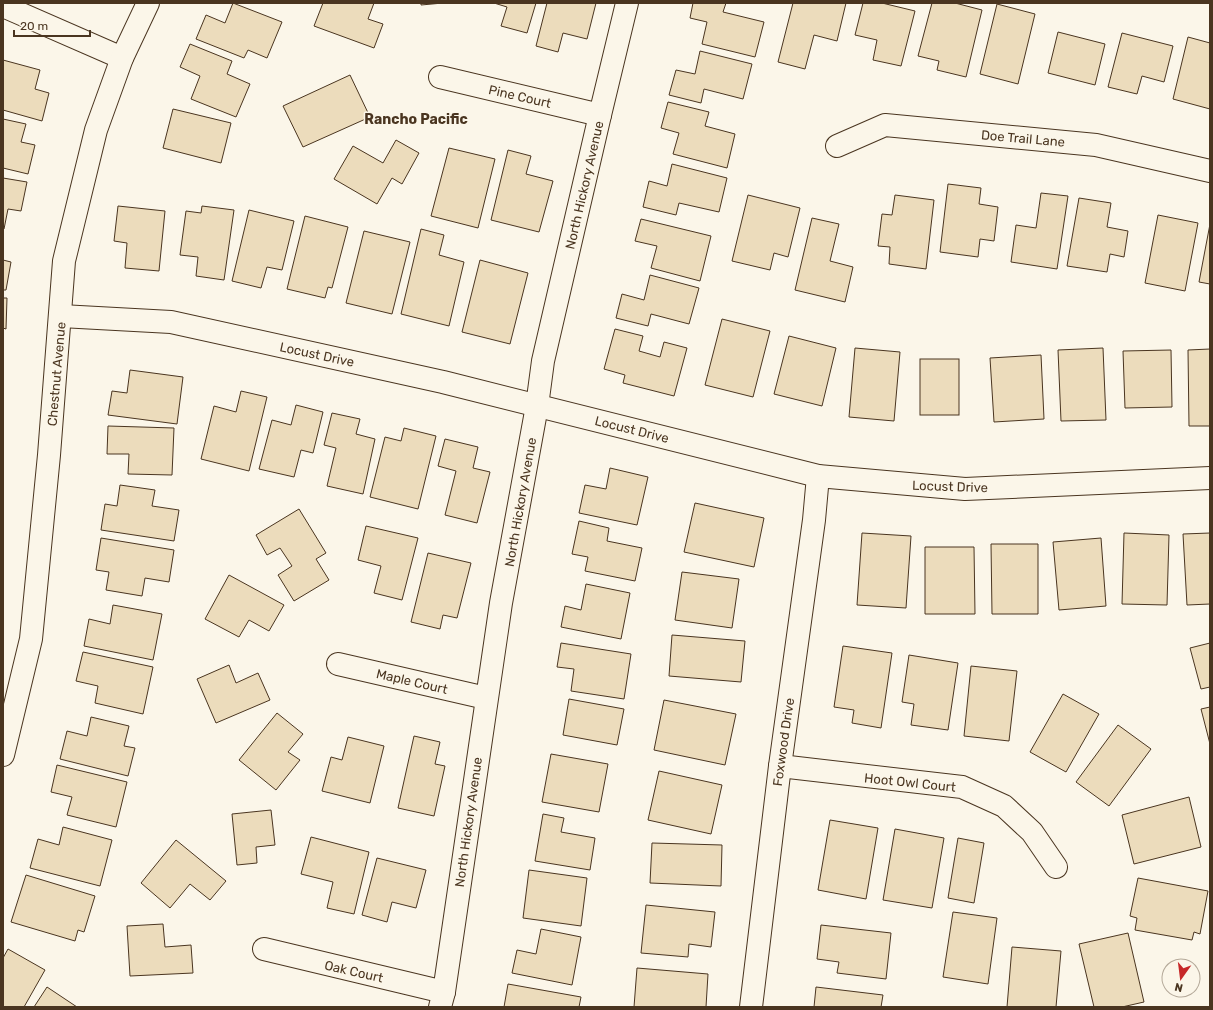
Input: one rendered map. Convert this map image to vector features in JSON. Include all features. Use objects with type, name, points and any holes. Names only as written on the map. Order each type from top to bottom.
[{"type":"street","name":"Chestnut Avenue","points":[[3,755],[31,639],[61,316],[64,261],[96,130],[122,58],[148,3]]},
{"type":"street","name":"North Hickory Avenue","points":[[442,1000],[501,603],[544,361],[627,3]]},
{"type":"street","points":[[3,6],[122,58]]},
{"type":"street","name":"Pine Court","points":[[440,77],[600,115]]},
{"type":"street","name":"Doe Trail Lane","points":[[837,146],[885,125],[1096,145],[1210,171]]},
{"type":"street","name":"Locust Drive","points":[[61,316],[171,322],[443,382],[818,476],[964,489],[1210,478]]},
{"type":"street","name":"Foxwood Drive","points":[[752,1007],[780,766],[813,528],[818,476]]},
{"type":"street","name":"Maple Court","points":[[338,664],[486,698]]},
{"type":"street","name":"Hoot Owl Court","points":[[780,766],[962,787],[1004,806],[1032,832],[1056,867]]},
{"type":"street","name":"Oak Court","points":[[264,949],[442,1000]]},
{"type":"building","points":[[233,3],[282,22],[267,58],[248,50],[244,58],[196,39],[206,15],[225,23]]},
{"type":"building","points":[[323,3],[374,3],[368,19],[383,24],[374,48],[314,26]]},
{"type":"building","points":[[421,3],[443,3],[421,5]]},
{"type":"building","points":[[494,3],[536,3],[527,33],[501,26],[507,7]]},
{"type":"building","points":[[547,3],[596,3],[587,39],[563,33],[558,52],[536,46]]},
{"type":"building","points":[[693,3],[726,3],[723,12],[764,22],[755,57],[702,44],[707,22],[690,18]]},
{"type":"building","points":[[793,3],[846,3],[837,41],[814,35],[805,69],[778,62]]},
{"type":"building","points":[[863,3],[882,3],[915,11],[901,66],[873,60],[877,40],[855,35]]},
{"type":"building","points":[[932,3],[955,3],[982,10],[966,77],[937,70],[939,61],[918,56]]},
{"type":"building","points":[[997,4],[1035,14],[1018,84],[980,74]]},
{"type":"building","points":[[1058,32],[1105,44],[1095,85],[1048,73]]},
{"type":"building","points":[[1122,33],[1173,46],[1164,82],[1142,76],[1137,94],[1108,87]]},
{"type":"building","points":[[1188,37],[1210,43],[1210,109],[1173,99]]},
{"type":"building","points":[[190,44],[232,61],[227,74],[250,84],[236,117],[191,99],[200,76],[180,67]]},
{"type":"building","points":[[700,51],[752,64],[743,99],[704,89],[701,103],[669,95],[676,70],[695,74]]},
{"type":"building","points":[[3,60],[40,70],[35,89],[49,93],[42,121],[3,110]]},
{"type":"building","points":[[350,75],[370,117],[303,147],[283,106]]},
{"type":"building","points":[[668,102],[709,112],[705,126],[735,134],[727,168],[673,154],[679,133],[661,128]]},
{"type":"building","points":[[173,109],[231,123],[221,163],[163,148]]},
{"type":"building","points":[[3,119],[26,124],[21,142],[35,145],[28,174],[3,168]]},
{"type":"building","points":[[396,140],[419,153],[402,184],[392,178],[377,204],[334,179],[353,146],[383,163]]},
{"type":"building","points":[[449,148],[495,159],[478,228],[431,216]]},
{"type":"building","points":[[508,150],[531,156],[526,174],[553,181],[539,232],[491,220]]},
{"type":"building","points":[[672,164],[727,178],[719,212],[679,203],[676,215],[643,207],[649,181],[667,186]]},
{"type":"building","points":[[3,178],[27,182],[21,211],[8,209],[4,229],[3,229]]},
{"type":"building","points":[[948,184],[981,188],[979,204],[998,207],[994,241],[980,239],[978,257],[940,252]]},
{"type":"building","points":[[1041,193],[1068,196],[1057,269],[1011,262],[1016,225],[1036,228]]},
{"type":"building","points":[[748,195],[800,208],[788,257],[774,253],[770,270],[732,261]]},
{"type":"building","points":[[895,195],[934,200],[926,269],[889,264],[890,247],[878,246],[882,214],[892,215]]},
{"type":"building","points":[[1079,198],[1111,203],[1107,227],[1128,231],[1124,257],[1110,254],[1107,272],[1067,266]]},
{"type":"building","points":[[118,206],[165,211],[159,271],[125,268],[127,243],[114,241]]},
{"type":"building","points":[[202,206],[234,210],[224,280],[196,276],[198,257],[180,255],[186,211],[201,213]]},
{"type":"building","points":[[249,210],[294,221],[282,270],[267,267],[261,288],[232,281]]},
{"type":"building","points":[[1158,215],[1198,223],[1185,291],[1145,283]]},
{"type":"building","points":[[305,216],[348,227],[332,288],[328,287],[325,298],[287,289]]},
{"type":"building","points":[[812,218],[839,224],[830,261],[853,267],[845,302],[795,290]]},
{"type":"building","points":[[641,219],[711,236],[700,281],[651,268],[657,246],[635,241]]},
{"type":"building","points":[[1210,224],[1210,284],[1199,282]]},
{"type":"building","points":[[421,229],[444,235],[439,255],[464,262],[449,326],[401,314]]},
{"type":"building","points":[[364,231],[410,242],[392,314],[346,303]]},
{"type":"building","points":[[3,260],[11,262],[6,290],[3,290]]},
{"type":"building","points":[[480,260],[528,273],[510,344],[462,332]]},
{"type":"building","points":[[650,275],[699,288],[689,324],[651,314],[648,326],[616,318],[622,294],[644,300]]},
{"type":"building","points":[[3,298],[7,298],[6,329],[3,328]]},
{"type":"building","points":[[722,319],[770,331],[753,397],[705,385]]},
{"type":"building","points":[[615,329],[643,336],[639,351],[660,357],[664,342],[687,348],[674,396],[623,383],[625,375],[604,369]]},
{"type":"building","points":[[789,336],[836,348],[822,406],[774,394]]},
{"type":"building","points":[[855,348],[900,352],[894,421],[849,417]]},
{"type":"building","points":[[1103,348],[1106,420],[1061,421],[1058,350]]},
{"type":"building","points":[[1210,349],[1210,426],[1189,426],[1188,350]]},
{"type":"building","points":[[1171,350],[1172,407],[1125,408],[1123,351]]},
{"type":"building","points":[[1041,355],[1044,419],[994,422],[990,358]]},
{"type":"building","points":[[920,359],[959,359],[959,415],[920,415]]},
{"type":"building","points":[[130,370],[183,377],[177,424],[108,415],[112,391],[127,393]]},
{"type":"building","points":[[241,391],[267,397],[249,471],[201,459],[214,406],[236,412]]},
{"type":"building","points":[[296,405],[323,412],[313,453],[301,450],[294,477],[259,469],[272,420],[291,425]]},
{"type":"building","points":[[332,413],[360,419],[356,434],[375,439],[363,494],[327,486],[336,448],[324,445]]},
{"type":"building","points":[[108,426],[174,428],[172,475],[128,474],[129,454],[107,454]]},
{"type":"building","points":[[404,428],[436,436],[418,509],[370,497],[385,437],[401,441]]},
{"type":"building","points":[[445,439],[478,447],[473,468],[490,472],[477,523],[445,515],[456,471],[438,466]]},
{"type":"building","points":[[610,468],[648,477],[637,525],[579,513],[585,485],[606,489]]},
{"type":"building","points":[[120,485],[155,490],[152,506],[179,510],[174,541],[101,530],[105,504],[117,506]]},
{"type":"building","points":[[695,503],[764,518],[754,567],[684,552]]},
{"type":"building","points":[[299,509],[326,553],[316,559],[329,580],[294,601],[278,575],[292,566],[280,548],[267,555],[256,535]]},
{"type":"building","points":[[579,521],[609,528],[607,541],[642,548],[635,581],[585,571],[588,557],[572,554]]},
{"type":"building","points":[[366,526],[418,538],[402,600],[374,593],[381,566],[358,560]]},
{"type":"building","points":[[862,533],[911,536],[906,608],[857,605]]},
{"type":"building","points":[[1124,533],[1169,535],[1167,605],[1122,604]]},
{"type":"building","points":[[1210,533],[1210,604],[1187,605],[1183,534]]},
{"type":"building","points":[[101,538],[174,550],[169,582],[145,578],[142,596],[106,590],[109,572],[96,570]]},
{"type":"building","points":[[1101,538],[1106,606],[1059,610],[1053,542]]},
{"type":"building","points":[[991,544],[1038,544],[1038,614],[992,614]]},
{"type":"building","points":[[925,547],[974,547],[975,614],[925,614]]},
{"type":"building","points":[[428,553],[471,563],[457,618],[443,615],[440,629],[411,622]]},
{"type":"building","points":[[682,572],[739,579],[732,628],[675,620]]},
{"type":"building","points":[[229,575],[284,605],[269,631],[249,620],[239,637],[205,619]]},
{"type":"building","points":[[586,584],[630,593],[621,639],[561,627],[565,606],[581,610]]},
{"type":"building","points":[[113,605],[162,614],[153,660],[84,646],[89,619],[110,624]]},
{"type":"building","points":[[672,635],[745,641],[741,682],[669,676]]},
{"type":"building","points":[[561,643],[631,654],[624,699],[571,691],[574,669],[557,667]]},
{"type":"building","points":[[1210,643],[1210,687],[1201,689],[1190,648]]},
{"type":"building","points":[[843,646],[892,653],[881,728],[852,723],[854,710],[834,707]]},
{"type":"building","points":[[83,652],[153,667],[143,714],[95,703],[98,686],[76,681]]},
{"type":"building","points":[[909,655],[958,663],[948,730],[911,725],[914,704],[902,702]]},
{"type":"building","points":[[229,665],[236,683],[258,673],[270,700],[216,723],[197,679]]},
{"type":"building","points":[[971,666],[1017,671],[1009,741],[964,736]]},
{"type":"building","points":[[1063,694],[1099,714],[1066,772],[1030,752]]},
{"type":"building","points":[[569,699],[624,709],[617,745],[563,735]]},
{"type":"building","points":[[664,700],[736,714],[725,765],[654,750]]},
{"type":"building","points":[[1210,707],[1210,744],[1201,709]]},
{"type":"building","points":[[277,713],[303,734],[288,752],[300,760],[276,790],[239,760]]},
{"type":"building","points":[[91,717],[129,726],[124,746],[135,748],[128,776],[60,759],[67,731],[87,736]]},
{"type":"building","points":[[1118,725],[1151,749],[1109,806],[1076,782]]},
{"type":"building","points":[[414,736],[440,742],[435,764],[445,766],[434,816],[398,808]]},
{"type":"building","points":[[348,737],[384,746],[370,803],[322,791],[331,757],[342,760]]},
{"type":"building","points":[[551,754],[608,764],[599,812],[542,802]]},
{"type":"building","points":[[57,765],[127,782],[116,827],[67,815],[72,797],[51,792]]},
{"type":"building","points":[[659,771],[722,785],[711,834],[648,820]]},
{"type":"building","points":[[1189,797],[1201,847],[1134,864],[1122,815]]},
{"type":"building","points":[[271,810],[275,845],[256,847],[257,863],[237,865],[232,814]]},
{"type":"building","points":[[543,814],[564,818],[561,832],[595,838],[590,870],[535,861]]},
{"type":"building","points":[[830,820],[878,828],[866,899],[818,890]]},
{"type":"building","points":[[63,827],[112,840],[100,886],[30,868],[38,839],[59,845]]},
{"type":"building","points":[[895,829],[944,838],[932,908],[883,900]]},
{"type":"building","points":[[311,837],[369,852],[354,914],[327,908],[333,882],[301,874]]},
{"type":"building","points":[[958,838],[984,843],[974,903],[948,898]]},
{"type":"building","points":[[176,840],[226,881],[210,900],[190,884],[170,908],[141,883]]},
{"type":"building","points":[[652,843],[722,845],[721,886],[650,883]]},
{"type":"building","points":[[377,858],[426,870],[416,908],[392,902],[387,922],[362,915]]},
{"type":"building","points":[[529,870],[587,878],[581,926],[523,918]]},
{"type":"building","points":[[26,875],[95,896],[84,932],[78,930],[75,941],[11,922]]},
{"type":"building","points":[[1138,878],[1208,891],[1200,934],[1194,932],[1192,940],[1135,930],[1137,918],[1130,916]]},
{"type":"building","points":[[646,905],[715,912],[711,947],[689,944],[688,957],[641,953]]},
{"type":"building","points":[[953,912],[997,918],[988,984],[943,977]]},
{"type":"building","points":[[163,924],[165,947],[191,945],[193,973],[130,976],[127,926]]},
{"type":"building","points":[[821,925],[891,933],[886,979],[837,973],[839,962],[817,959]]},
{"type":"building","points":[[541,929],[581,937],[572,985],[512,973],[517,950],[536,954]]},
{"type":"building","points":[[1128,933],[1144,1002],[1122,1007],[1094,1007],[1079,944]]},
{"type":"building","points":[[1012,947],[1061,951],[1056,1007],[1007,1007]]},
{"type":"building","points":[[8,949],[45,970],[24,1007],[3,1007],[3,958]]},
{"type":"building","points":[[637,968],[708,974],[706,1007],[634,1007]]},
{"type":"building","points":[[508,984],[581,997],[579,1007],[504,1007]]},
{"type":"building","points":[[47,987],[77,1007],[34,1007]]},
{"type":"building","points":[[816,987],[883,995],[881,1007],[814,1007]]},
{"type":"district","name":"Rancho Pacific","points":[[416,119]]}]
